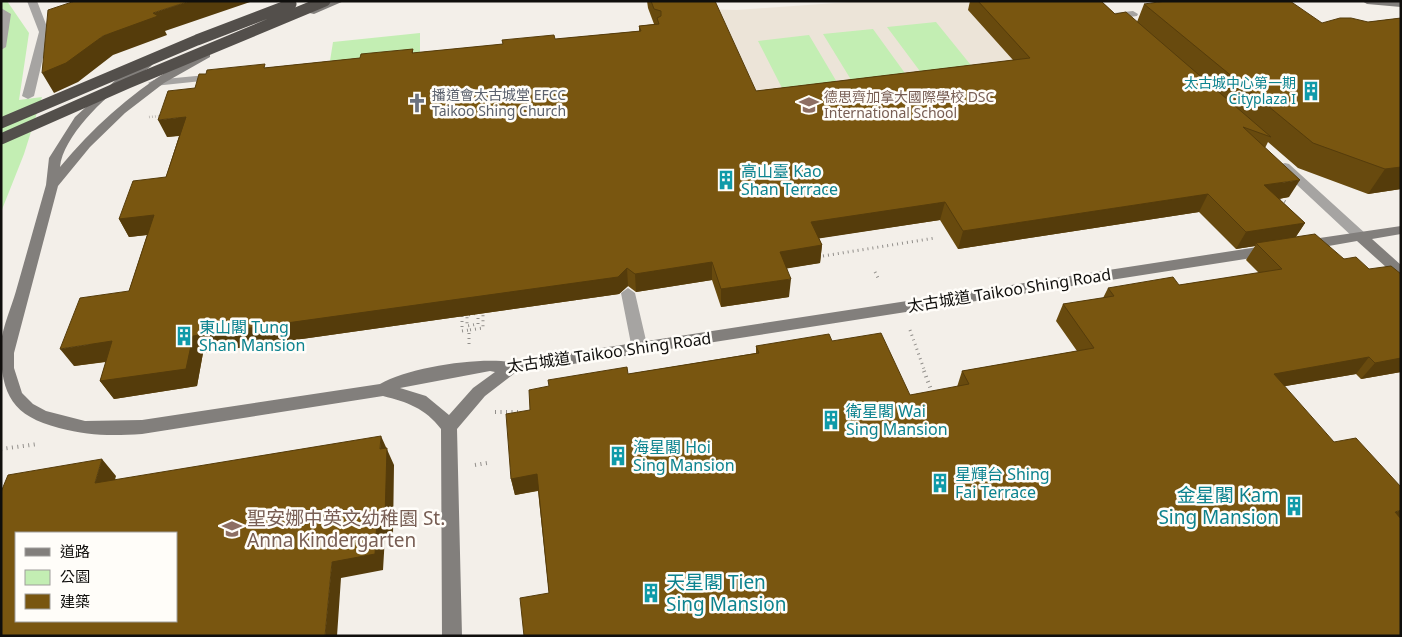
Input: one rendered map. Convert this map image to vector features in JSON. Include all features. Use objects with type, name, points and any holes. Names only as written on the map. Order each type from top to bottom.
[{"type":"highway","points":[[1,123],[197,40],[299,1]]},
{"type":"highway","points":[[1,141],[32,124],[324,4]]},
{"type":"street","points":[[28,96],[44,32],[32,1]]},
{"type":"street","name":"太古城道 Taikoo Shing Road","points":[[288,1],[183,45],[123,79],[91,106],[66,137],[55,158],[52,184],[6,353],[9,382],[15,396],[27,409],[62,424],[85,428],[127,428],[222,416],[383,390],[400,380],[490,365],[511,368],[640,350],[1401,230]]},
{"type":"street","name":"太古城道 Taikoo Shing Road","points":[[52,184],[83,145],[105,123],[154,83],[225,46],[324,4],[339,1]]},
{"type":"street","points":[[324,4],[348,1]]},
{"type":"street","points":[[1368,1],[1401,4]]},
{"type":"street","points":[[1102,5],[1129,29]]},
{"type":"street","points":[[1,11],[6,14],[1,47]]},
{"type":"street","points":[[1114,16],[1133,14]]},
{"type":"street","points":[[154,83],[229,76]]},
{"type":"street","points":[[1277,159],[1401,273]]},
{"type":"street","points":[[628,293],[640,350]]},
{"type":"street","points":[[449,427],[479,392],[511,368]]},
{"type":"street","points":[[383,390],[422,400],[437,410],[449,427],[452,636]]},
{"type":"path","points":[[823,256],[935,238]]},
{"type":"path","points":[[875,272],[878,278]]},
{"type":"path","points":[[472,314],[473,305]]},
{"type":"path","points":[[462,316],[462,331],[483,328],[483,312]]},
{"type":"path","points":[[478,313],[478,324],[468,326],[467,315],[472,314],[478,313]]},
{"type":"path","points":[[908,325],[933,397]]},
{"type":"path","points":[[469,330],[470,348]]},
{"type":"path","points":[[488,412],[524,412]]},
{"type":"path","points":[[1,449],[38,444]]},
{"type":"shaded area","name":"德思齊加拿大國際學校 DSC International School","points":[[863,1],[1078,1],[1289,197],[1199,212],[783,124],[656,30],[648,8],[737,10]]},
{"type":"green space","points":[[1,1],[7,1],[29,33],[19,100],[42,97],[24,154],[1,212]]},
{"type":"green space","points":[[936,22],[974,69],[922,74],[887,27]]},
{"type":"green space","points":[[873,29],[907,76],[853,83],[823,34]]},
{"type":"green space","points":[[420,33],[420,52],[330,61],[333,42]]},
{"type":"green space","points":[[809,35],[838,84],[783,90],[758,41]]},
{"type":"building","points":[[75,1],[190,1],[153,13],[158,16],[103,36],[66,63],[42,73],[48,10]]},
{"type":"building","name":"高山臺 Kao Shan Terrace","points":[[651,1],[715,1],[756,91],[1030,58],[978,1],[1101,1],[1115,14],[1126,12],[1271,137],[1243,127],[1300,180],[1264,185],[1305,223],[1246,232],[1208,194],[963,231],[945,202],[811,222],[822,245],[780,252],[791,279],[721,289],[712,262],[635,274],[627,268],[618,277],[193,336],[186,369],[100,381],[112,341],[60,349],[80,298],[129,291],[154,215],[119,219],[133,181],[166,177],[186,117],[158,120],[168,91],[195,88],[199,74],[206,74],[207,70],[265,64],[264,68],[360,58],[361,54],[413,49],[412,53],[503,44],[502,40],[554,35],[555,39],[641,31],[639,26],[659,24],[657,18],[661,16],[661,11],[654,9]]},
{"type":"building","name":"太古城中心第一期 Cityplaza I","points":[[1166,1],[1290,1],[1322,23],[1340,18],[1351,18],[1368,22],[1401,18],[1401,167],[1385,169],[1313,143],[1144,4]]},
{"type":"building","name":"星輝台 Shing Fai Terrace","points":[[1315,234],[1344,259],[1356,257],[1369,269],[1391,266],[1401,274],[1401,358],[1375,363],[1369,357],[1274,374],[1334,442],[1356,438],[1401,487],[1401,510],[1395,512],[1401,519],[1401,636],[524,636],[520,598],[549,593],[537,474],[511,479],[506,414],[530,410],[529,390],[549,386],[548,380],[627,367],[628,374],[759,353],[756,346],[829,334],[832,341],[881,333],[910,395],[969,384],[962,371],[1094,348],[1063,304],[1114,296],[1108,288],[1173,277],[1179,285],[1282,269],[1256,243]]},
{"type":"building","points":[[381,436],[380,449],[387,448],[385,518],[377,520],[375,554],[332,562],[325,636],[1,636],[1,492],[8,475],[102,459],[95,483]]},
{"type":"place","name":"太古城中心第一期 Cityplaza I","points":[[1311,91]]},
{"type":"place","name":"播道會太古城堂 EFCC Taikoo Shing Church","points":[[417,103]]},
{"type":"place","name":"德思齊加拿大國際學校 DSC International School","points":[[809,105]]},
{"type":"place","name":"高山臺 Kao Shan Terrace","points":[[726,180]]},
{"type":"place","name":"東山閣 Tung Shan Mansion","points":[[184,336]]},
{"type":"place","name":"衛星閣 Wai Sing Mansion","points":[[831,420]]},
{"type":"place","name":"海星閣 Hoi Sing Mansion","points":[[618,456]]},
{"type":"place","name":"星輝台 Shing Fai Terrace","points":[[940,483]]},
{"type":"place","name":"金星閣 Kam Sing Mansion","points":[[1294,506]]},
{"type":"place","name":"聖安娜中英文幼稚園 St. Anna Kindergarten","points":[[232,529]]},
{"type":"place","name":"天星閣 Tien Sing Mansion","points":[[651,593]]}]
